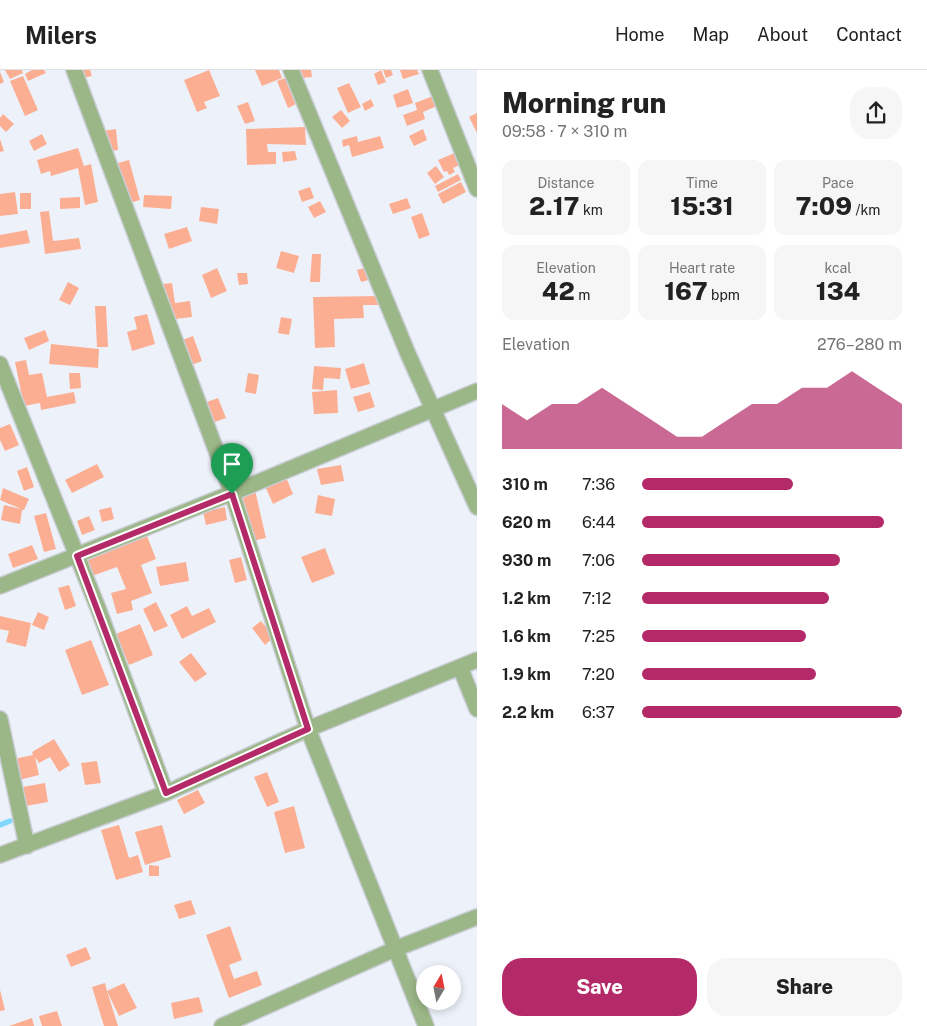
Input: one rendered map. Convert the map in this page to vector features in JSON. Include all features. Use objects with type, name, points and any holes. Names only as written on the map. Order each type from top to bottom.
[{"type":"street","points":[[74,70],[232,494],[308,729],[426,1026]]},
{"type":"street","points":[[290,70],[433,411],[477,507]]},
{"type":"street","points":[[430,70],[477,189]]},
{"type":"street","points":[[0,364],[77,556],[166,793]]},
{"type":"street","points":[[0,586],[232,494],[477,391]]},
{"type":"street","points":[[0,856],[166,793],[308,729],[477,660]]},
{"type":"street","points":[[460,667],[477,708]]},
{"type":"street","points":[[0,719],[27,846]]},
{"type":"street","points":[[222,1026],[395,949],[477,917]]},
{"type":"building","points":[[5,70],[22,70],[23,73],[10,79]]},
{"type":"building","points":[[32,70],[44,70],[46,73],[28,81],[25,74]]},
{"type":"building","points":[[76,70],[90,70],[92,76],[78,79]]},
{"type":"building","points":[[209,70],[220,96],[204,102],[207,108],[197,112],[184,80]]},
{"type":"building","points":[[255,70],[279,70],[282,78],[262,86]]},
{"type":"building","points":[[300,70],[311,70],[312,77],[301,78]]},
{"type":"building","points":[[381,70],[386,82],[378,85],[374,74]]},
{"type":"building","points":[[383,70],[391,70],[393,75],[386,78]]},
{"type":"building","points":[[400,70],[417,70],[419,74],[403,79]]},
{"type":"building","points":[[0,72],[4,82],[0,84]]},
{"type":"building","points":[[23,76],[38,110],[25,116],[10,81]]},
{"type":"building","points":[[288,77],[298,103],[288,108],[277,81]]},
{"type":"building","points":[[349,83],[361,107],[348,113],[337,88]]},
{"type":"building","points":[[408,89],[413,103],[397,108],[393,95]]},
{"type":"building","points":[[433,96],[437,106],[423,112],[425,119],[407,126],[403,115],[417,110],[415,103]]},
{"type":"building","points":[[371,99],[374,106],[365,111],[362,104]]},
{"type":"building","points":[[248,102],[255,121],[245,124],[237,106]]},
{"type":"building","points":[[341,110],[350,121],[342,128],[332,117]]},
{"type":"building","points":[[477,113],[477,133],[469,117]]},
{"type":"building","points":[[3,114],[14,124],[6,132],[0,126],[0,118]]},
{"type":"building","points":[[305,127],[306,145],[267,144],[268,152],[276,152],[276,164],[247,165],[246,129]]},
{"type":"building","points":[[116,129],[118,150],[106,152],[103,131]]},
{"type":"building","points":[[423,129],[427,140],[414,146],[409,136]]},
{"type":"building","points":[[42,134],[47,144],[34,151],[29,141]]},
{"type":"building","points":[[357,136],[358,142],[380,136],[384,148],[352,157],[349,145],[343,147],[342,140]]},
{"type":"building","points":[[0,139],[4,151],[0,152]]},
{"type":"building","points":[[78,148],[84,166],[91,164],[98,202],[85,205],[78,168],[51,176],[50,171],[41,174],[37,160]]},
{"type":"building","points":[[295,151],[297,160],[283,162],[282,152]]},
{"type":"building","points":[[457,152],[462,164],[453,168],[455,172],[449,175],[447,171],[444,172],[438,160]]},
{"type":"building","points":[[129,160],[140,200],[126,204],[114,164]]},
{"type":"building","points":[[436,166],[444,177],[435,184],[427,173]]},
{"type":"building","points":[[458,174],[461,180],[438,192],[435,186]]},
{"type":"building","points":[[461,182],[466,192],[443,204],[438,194]]},
{"type":"building","points":[[310,187],[314,198],[302,202],[298,191]]},
{"type":"building","points":[[15,192],[18,214],[0,216],[0,194]]},
{"type":"building","points":[[20,193],[31,193],[31,209],[20,209]]},
{"type":"building","points":[[144,195],[172,196],[171,209],[143,207]]},
{"type":"building","points":[[80,197],[80,208],[60,209],[60,198]]},
{"type":"building","points":[[407,198],[411,208],[393,214],[389,204]]},
{"type":"building","points":[[320,201],[326,212],[314,218],[308,207]]},
{"type":"building","points":[[201,207],[219,209],[217,224],[199,221]]},
{"type":"building","points":[[49,211],[53,241],[79,238],[81,249],[45,254],[40,212]]},
{"type":"building","points":[[422,213],[430,235],[419,239],[411,217]]},
{"type":"building","points":[[187,227],[192,241],[169,249],[164,234]]},
{"type":"building","points":[[27,230],[30,243],[0,248],[0,235]]},
{"type":"building","points":[[281,251],[299,256],[294,273],[276,268]]},
{"type":"building","points":[[312,254],[321,254],[320,282],[310,282]]},
{"type":"building","points":[[368,267],[372,279],[361,282],[357,270]]},
{"type":"building","points":[[217,268],[227,291],[211,298],[202,275]]},
{"type":"building","points":[[237,273],[247,273],[248,284],[239,285]]},
{"type":"building","points":[[68,282],[79,288],[70,305],[59,300]]},
{"type":"building","points":[[172,283],[175,303],[190,301],[192,317],[167,320],[162,284]]},
{"type":"building","points":[[379,296],[379,305],[363,305],[364,318],[334,319],[335,347],[315,348],[313,297]]},
{"type":"building","points":[[95,306],[106,306],[108,347],[97,347]]},
{"type":"building","points":[[147,314],[155,344],[132,351],[127,332],[137,329],[134,317]]},
{"type":"building","points":[[281,317],[292,319],[289,335],[278,333]]},
{"type":"building","points":[[45,330],[49,341],[29,350],[24,338]]},
{"type":"building","points":[[193,336],[202,361],[189,366],[180,341]]},
{"type":"building","points":[[51,344],[99,349],[98,368],[49,364]]},
{"type":"building","points":[[26,360],[29,375],[42,373],[47,397],[74,392],[76,403],[41,410],[40,403],[24,406],[15,362]]},
{"type":"building","points":[[364,363],[370,384],[351,389],[345,369]]},
{"type":"building","points":[[314,366],[341,368],[340,379],[324,378],[323,390],[312,389]]},
{"type":"building","points":[[69,373],[80,373],[81,388],[70,389]]},
{"type":"building","points":[[248,373],[259,375],[256,394],[245,392]]},
{"type":"building","points":[[337,390],[338,413],[314,414],[312,392]]},
{"type":"building","points":[[370,392],[375,407],[358,412],[353,397]]},
{"type":"building","points":[[218,398],[226,418],[212,423],[204,403]]},
{"type":"building","points":[[10,424],[19,445],[5,451],[0,440],[0,428]]},
{"type":"building","points":[[97,464],[104,477],[72,493],[65,480]]},
{"type":"building","points":[[341,465],[344,481],[321,485],[317,469]]},
{"type":"building","points":[[27,467],[34,487],[24,491],[17,471]]},
{"type":"building","points":[[286,477],[293,494],[273,504],[265,486]]},
{"type":"building","points":[[3,488],[29,499],[24,510],[22,510],[20,524],[1,520],[4,505],[21,509],[0,500]]},
{"type":"building","points":[[255,490],[266,538],[252,541],[241,493]]},
{"type":"building","points":[[318,495],[335,499],[332,516],[315,513]]},
{"type":"building","points":[[111,507],[114,519],[102,522],[99,510]]},
{"type":"building","points":[[225,507],[227,520],[206,525],[203,512]]},
{"type":"building","points":[[46,513],[56,549],[44,552],[34,516]]},
{"type":"building","points":[[89,516],[95,530],[82,535],[77,521]]},
{"type":"building","points":[[147,536],[156,559],[141,565],[152,593],[131,601],[133,610],[117,614],[111,593],[126,589],[117,567],[92,576],[86,560]]},
{"type":"building","points":[[32,545],[38,559],[13,568],[8,554]]},
{"type":"building","points":[[325,548],[335,574],[312,583],[301,557]]},
{"type":"building","points":[[241,557],[247,580],[235,583],[229,560]]},
{"type":"building","points":[[186,562],[189,581],[160,586],[156,567]]},
{"type":"building","points":[[69,585],[76,606],[65,610],[58,588]]},
{"type":"building","points":[[156,602],[168,626],[154,632],[143,609]]},
{"type":"building","points":[[187,606],[192,616],[209,608],[216,622],[182,639],[170,615]]},
{"type":"building","points":[[38,612],[49,617],[44,630],[32,625]]},
{"type":"building","points":[[0,616],[31,623],[26,647],[6,642],[9,631],[0,629]]},
{"type":"building","points":[[261,621],[274,637],[265,645],[252,628]]},
{"type":"building","points":[[140,624],[153,655],[129,665],[116,634]]},
{"type":"building","points":[[91,640],[109,685],[82,695],[65,650]]},
{"type":"building","points":[[191,653],[207,674],[195,682],[179,662]]},
{"type":"building","points":[[54,739],[70,765],[59,772],[50,757],[39,763],[35,757],[39,775],[19,780],[14,759],[33,755],[32,752]]},
{"type":"building","points":[[97,761],[101,783],[85,785],[81,763]]},
{"type":"building","points":[[267,772],[279,802],[267,807],[254,777]]},
{"type":"building","points":[[45,783],[48,802],[26,806],[23,787]]},
{"type":"building","points":[[198,790],[205,803],[184,814],[177,800]]},
{"type":"building","points":[[294,806],[305,848],[285,853],[274,812]]},
{"type":"building","points":[[119,825],[129,858],[138,855],[143,872],[116,880],[101,830]]},
{"type":"building","points":[[162,825],[171,857],[145,865],[135,832]]},
{"type":"building","points":[[149,865],[159,866],[159,876],[149,876]]},
{"type":"building","points":[[191,900],[196,914],[179,919],[174,905]]},
{"type":"building","points":[[230,926],[242,960],[229,965],[234,979],[257,971],[262,985],[229,998],[206,935]]},
{"type":"building","points":[[86,947],[91,959],[71,967],[66,955]]},
{"type":"building","points":[[105,983],[118,1026],[104,1026],[92,987]]},
{"type":"building","points":[[124,983],[137,1008],[119,1016],[107,991]]},
{"type":"building","points":[[0,990],[5,1010],[0,1011]]},
{"type":"building","points":[[199,997],[203,1012],[174,1019],[171,1003]]},
{"type":"building","points":[[57,1011],[62,1026],[42,1026],[39,1016]]},
{"type":"building","points":[[32,1018],[34,1026],[9,1026]]},
{"type":"waterway","points":[[0,825],[10,821]]},
{"type":"route","points":[[232,494],[308,729],[166,793],[77,556],[232,494]]}]
